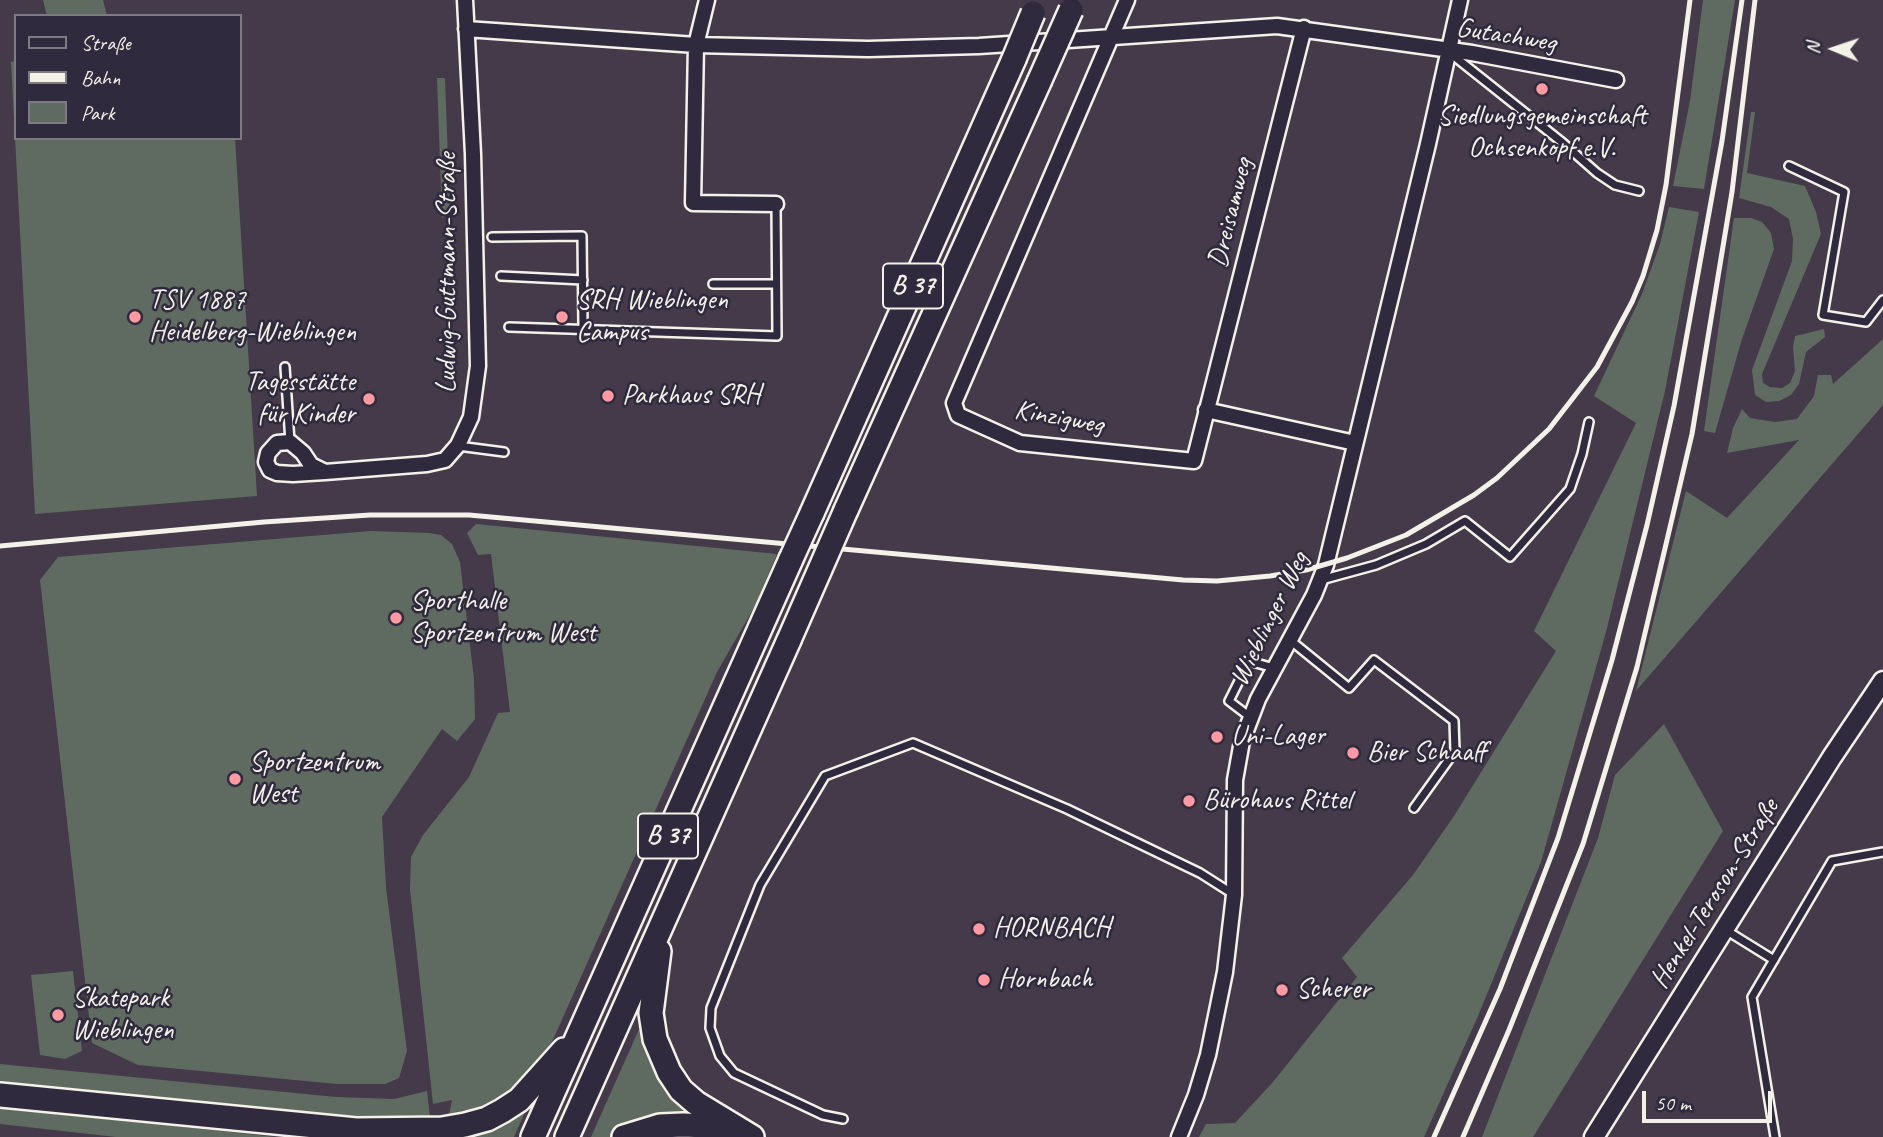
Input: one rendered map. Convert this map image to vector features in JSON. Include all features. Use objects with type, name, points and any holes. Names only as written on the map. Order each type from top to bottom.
[{"type":"highway","name":"B 37","points":[[567,1137],[1073,5]]},
{"type":"highway","name":"B 37","points":[[533,1137],[1036,7]]},
{"type":"highway","name":"B 37","points":[[664,921],[651,1013],[655,1039],[669,1072],[681,1090],[752,1137]]},
{"type":"highway","points":[[0,1095],[356,1130],[417,1130],[465,1125],[487,1119],[519,1100],[582,1028]]},
{"type":"highway","points":[[624,1137],[660,1126],[683,1125],[707,1126],[746,1137]]},
{"type":"highway","points":[[356,1130],[382,1137]]},
{"type":"street","name":"Ludwig-Guttmann-Straße","points":[[458,446],[471,417],[478,366],[473,154],[465,0]]},
{"type":"street","points":[[707,0],[696,45],[693,203],[776,204]]},
{"type":"street","points":[[1111,38],[1127,0]]},
{"type":"street","name":"Wieblinger Weg","points":[[1179,1137],[1196,1096],[1208,1055],[1225,972],[1234,895],[1235,780],[1242,741],[1250,717],[1321,580],[1428,144],[1460,0]]},
{"type":"street","name":"Gutachweg","points":[[466,29],[696,45],[868,49],[979,46],[1277,26],[1447,50],[1616,80]]},
{"type":"street","name":"Dreisamweg","points":[[1206,410],[1304,28]]},
{"type":"street","name":"Kinzigweg","points":[[1111,38],[956,396],[954,409],[958,415],[1020,443],[1194,461],[1206,410]]},
{"type":"street","points":[[1206,410],[1355,443]]},
{"type":"street","points":[[325,472],[311,465],[303,453],[290,442],[278,443],[268,453],[266,462],[270,470],[293,474],[325,472],[445,460],[458,446]]},
{"type":"street","name":"Henkel-Teroson-Straße","points":[[1594,1137],[1832,757],[1883,681]]},
{"type":"lane","points":[[1447,50],[1597,173],[1615,185],[1639,191]]},
{"type":"lane","points":[[1788,166],[1844,192],[1823,315],[1866,322],[1883,300]]},
{"type":"lane","points":[[509,327],[777,336],[776,204]]},
{"type":"lane","points":[[492,237],[582,236],[583,328]]},
{"type":"lane","points":[[501,276],[583,280]]},
{"type":"lane","points":[[713,284],[776,284]]},
{"type":"lane","points":[[285,367],[290,442]]},
{"type":"lane","points":[[1321,580],[1376,565],[1426,544],[1465,521],[1510,557],[1570,489],[1582,454],[1588,422]]},
{"type":"lane","points":[[458,446],[504,452]]},
{"type":"lane","points":[[1290,640],[1349,688],[1374,660],[1454,721],[1455,751],[1414,808]]},
{"type":"lane","points":[[1250,717],[1229,701],[1249,661],[1275,668]]},
{"type":"lane","points":[[843,1119],[823,1115],[734,1073],[720,1056],[710,1028],[711,1008],[760,885],[825,776],[914,743],[1067,809],[1200,873],[1234,895]]},
{"type":"lane","points":[[1776,1137],[1752,997],[1832,861],[1883,852]]},
{"type":"lane","points":[[1724,929],[1774,960]]},
{"type":"green space","points":[[43,0],[103,0],[106,14],[46,14]]},
{"type":"green space","points":[[1703,0],[1735,0],[1704,189],[1673,186],[1690,101]]},
{"type":"green space","name":"TSV 1887 Heidelberg-Wieblingen","points":[[14,61],[14,118],[11,62]]},
{"type":"green space","points":[[437,78],[445,78],[450,214],[442,218]]},
{"type":"green space","points":[[1751,112],[1755,112],[1747,173],[1805,186],[1816,212],[1821,234],[1762,374],[1763,383],[1782,388],[1790,383],[1795,371],[1795,336],[1824,329],[1825,337],[1806,352],[1799,384],[1791,395],[1779,401],[1766,402],[1755,395],[1752,370],[1792,261],[1793,239],[1789,219],[1771,207],[1739,198]]},
{"type":"green space","name":"TSV 1887 Heidelberg-Wieblingen","points":[[15,140],[235,140],[257,496],[35,514]]},
{"type":"green space","points":[[1669,207],[1699,212],[1665,391],[1606,632],[1541,862],[1478,1016],[1424,1137],[1199,1137],[1206,1124],[1235,1123],[1273,1082],[1357,977],[1342,958],[1413,875],[1454,816],[1556,651],[1534,631],[1636,423],[1594,396],[1642,294],[1660,244]]},
{"type":"green space","points":[[1734,218],[1751,218],[1762,222],[1771,233],[1774,249],[1742,339],[1715,433],[1704,431]]},
{"type":"green space","points":[[1883,339],[1883,405],[1636,691],[1686,491],[1727,518],[1799,440],[1727,453],[1733,428],[1742,409],[1750,418],[1775,422],[1797,419],[1814,396],[1818,375],[1831,375],[1833,384]]},
{"type":"green space","points":[[476,524],[777,554],[755,606],[717,672],[548,1051],[533,1072],[513,1090],[491,1104],[449,1115],[452,1100],[433,1104],[410,889],[411,857],[423,835],[469,777],[498,713],[510,712],[491,554],[478,555],[467,533]]},
{"type":"green space","name":"Sportzentrum West","points":[[371,531],[429,533],[441,535],[452,544],[460,562],[474,679],[475,719],[457,741],[442,729],[382,817],[386,888],[407,1051],[399,1078],[385,1084],[337,1084],[138,1065],[92,1043],[40,580],[58,557]]},
{"type":"green space","points":[[1664,724],[1723,831],[1533,1137],[1482,1137],[1598,838],[1615,775]]},
{"type":"green space","points":[[73,971],[82,1051],[65,1059],[40,1055],[31,975]]},
{"type":"green space","points":[[644,1018],[695,1115],[628,1128],[610,1137],[591,1137]]},
{"type":"green space","points":[[0,1064],[336,1097],[394,1099],[427,1091],[430,1117],[407,1120],[358,1118],[0,1083]]},
{"type":"green space","points":[[529,1103],[514,1137],[437,1137]]},
{"type":"green space","points":[[0,1107],[276,1137],[116,1137],[0,1124]]},
{"type":"railway","points":[[0,546],[264,522],[370,515],[469,515],[1183,580],[1217,581],[1270,576],[1306,570],[1347,558],[1406,535],[1474,495],[1497,478],[1549,429],[1597,367],[1632,302],[1657,230],[1666,185],[1690,0]]},
{"type":"railway","points":[[1434,1137],[1500,989],[1558,838],[1612,660],[1674,406],[1722,141],[1742,0]]},
{"type":"railway","points":[[1463,1137],[1583,844],[1637,667],[1692,434],[1732,192],[1755,0]]},
{"type":"place","name":"Siedlungsgemeinschaft Ochsenkopf e.V.","points":[[1542,89]]},
{"type":"place","name":"TSV 1887 Heidelberg-Wieblingen","points":[[135,317]]},
{"type":"place","name":"SRH Wieblingen Campus","points":[[562,317]]},
{"type":"place","name":"Parkhaus SRH","points":[[608,396]]},
{"type":"place","name":"Tagesstätte für Kinder","points":[[369,399]]},
{"type":"place","name":"Sporthalle Sportzentrum West","points":[[396,618]]},
{"type":"place","name":"Uni-Lager","points":[[1217,737]]},
{"type":"place","name":"Bier Schaaff","points":[[1353,753]]},
{"type":"place","name":"Sportzentrum West","points":[[235,779]]},
{"type":"place","name":"Bürohaus Rittel","points":[[1189,801]]},
{"type":"place","name":"HORNBACH","points":[[979,929]]},
{"type":"place","name":"Hornbach","points":[[984,980]]},
{"type":"place","name":"Scherer","points":[[1282,990]]},
{"type":"place","name":"Skatepark Wieblingen","points":[[58,1015]]}]
